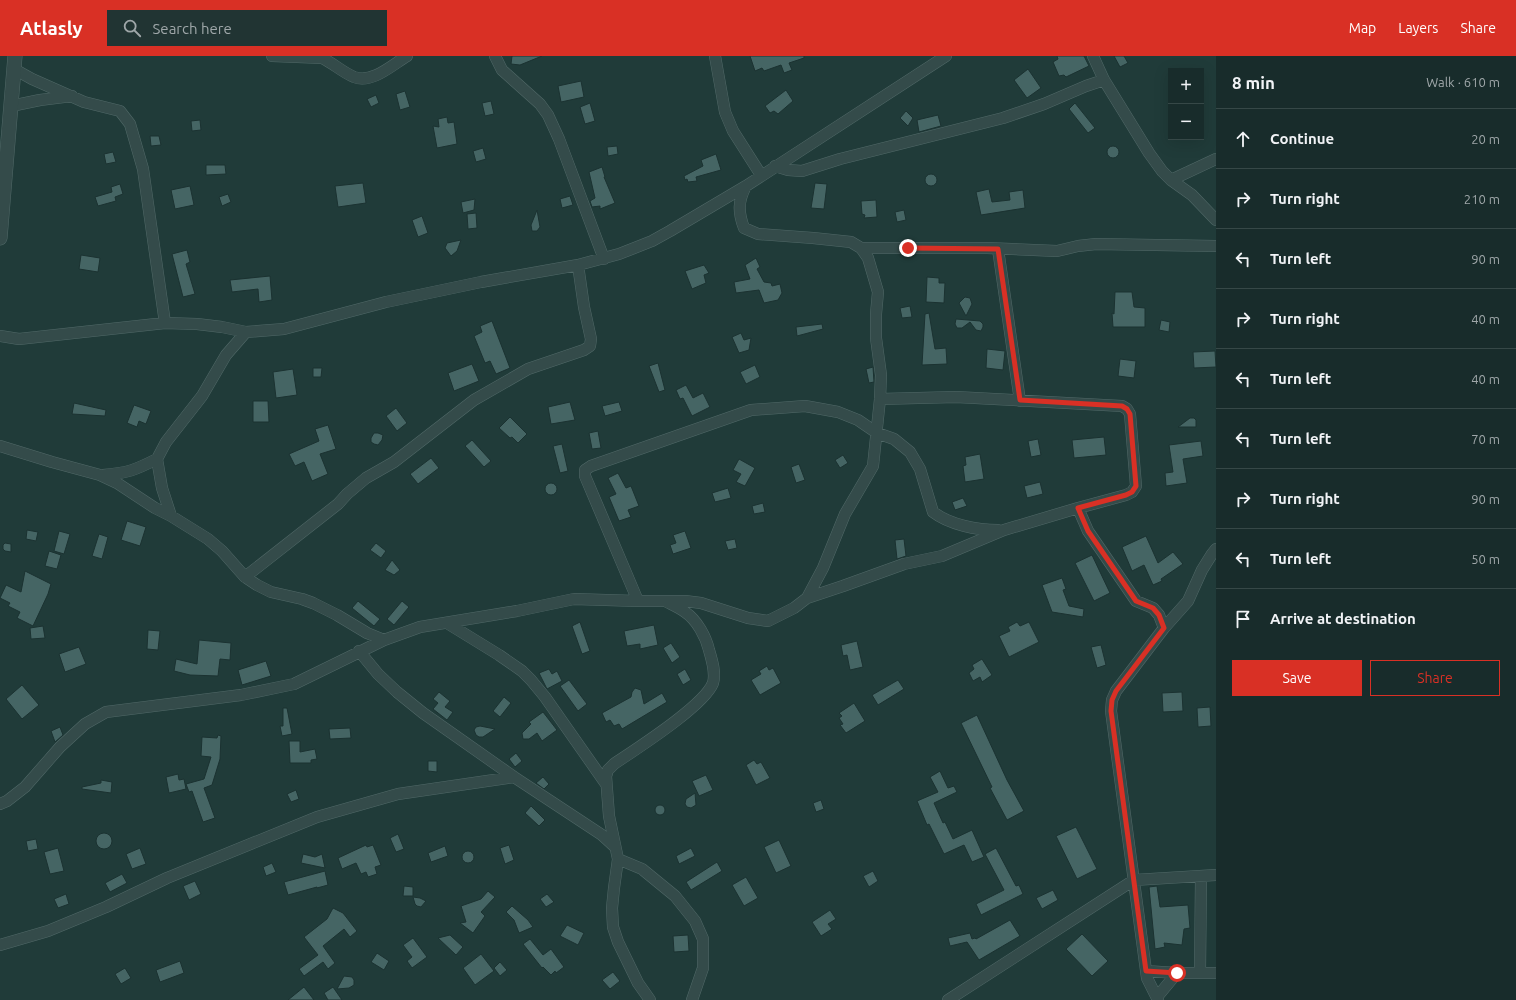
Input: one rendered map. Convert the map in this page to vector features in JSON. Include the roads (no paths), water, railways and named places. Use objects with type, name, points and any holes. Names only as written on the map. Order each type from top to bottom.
[{"type":"street","points":[[272,56],[322,58],[354,77],[361,78],[375,76],[407,56]]},
{"type":"street","points":[[495,56],[502,70],[540,104],[548,115],[604,259]]},
{"type":"street","points":[[715,56],[724,112],[733,131],[761,175]]},
{"type":"street","points":[[0,336],[18,339],[166,323],[197,324],[246,332],[284,329],[386,302],[481,282],[604,259],[635,249],[652,241],[746,186],[946,56]]},
{"type":"street","points":[[1093,56],[1104,80],[1149,153],[1162,171],[1171,180],[1188,192],[1216,220]]},
{"type":"street","points":[[15,62],[32,79],[84,102],[120,111],[130,124],[143,169],[166,323]]},
{"type":"street","points":[[0,238],[15,62]]},
{"type":"street","points":[[775,166],[788,170],[802,171],[840,159],[1003,118],[1044,104],[1104,80]]},
{"type":"street","points":[[11,106],[40,100],[72,96]]},
{"type":"street","points":[[1171,180],[1216,159]]},
{"type":"street","points":[[746,186],[740,197],[740,219],[744,228],[758,234],[851,242],[861,248],[868,258],[878,292],[876,338],[881,375],[873,466],[845,514],[823,568],[807,598]]},
{"type":"street","points":[[861,248],[1057,251],[1078,246],[1096,244],[1216,246]]},
{"type":"street","points":[[998,249],[1020,400]]},
{"type":"street","points":[[245,577],[338,504],[347,494],[366,478],[394,462],[474,400],[528,369],[584,350],[590,346],[590,329],[584,307],[578,265]]},
{"type":"street","points":[[100,475],[123,474],[133,471],[157,459],[166,442],[202,396],[226,356],[246,332]]},
{"type":"street","points":[[0,804],[7,801],[25,787],[60,747],[85,724],[106,712],[241,695],[294,684],[359,651],[384,640],[427,625],[447,623],[574,599],[666,602],[685,601],[701,603],[763,622],[774,619],[794,608],[807,598],[894,567],[942,556],[1004,530],[1126,495],[1132,492],[1136,486],[1130,414],[1127,409],[1122,406],[956,397],[880,399]]},
{"type":"street","points":[[638,601],[585,476],[585,470],[591,466],[751,410],[805,406],[838,412],[858,420],[877,433],[894,439],[910,452],[920,469],[931,510],[936,515],[960,525],[983,530],[1004,530]]},
{"type":"street","points":[[0,446],[100,475],[117,483],[155,508],[208,539],[222,551],[245,577],[257,585],[271,592],[313,603],[337,615],[366,633],[384,640]]},
{"type":"street","points":[[157,459],[162,488],[171,516]]},
{"type":"street","points":[[1078,508],[1088,531],[1136,601],[1153,608],[1159,615],[1164,628]]},
{"type":"street","points":[[1177,973],[1157,999],[1150,985],[1146,971],[1111,711],[1112,700],[1116,691],[1164,628],[1188,601],[1202,570],[1216,549]]},
{"type":"street","points":[[647,999],[618,942],[613,927],[612,908],[618,859],[614,846],[607,798],[606,776],[608,770],[614,764],[654,737],[702,699],[709,691],[713,682],[714,668],[708,644],[698,626],[686,613],[666,602]]},
{"type":"street","points":[[447,623],[499,655],[522,671],[531,680],[545,697],[606,784]]},
{"type":"street","points":[[359,651],[378,674],[397,692],[452,734],[602,835],[614,846]]},
{"type":"street","points":[[0,945],[48,931],[106,907],[167,878],[317,816],[398,794],[514,777]]},
{"type":"street","points":[[618,859],[642,870],[675,896],[696,920],[703,939],[703,968],[692,1000]]},
{"type":"street","points":[[948,1000],[1134,880],[1216,875]]},
{"type":"street","points":[[1200,973],[1201,876]]},
{"type":"street","points":[[1146,971],[1216,973]]}]
